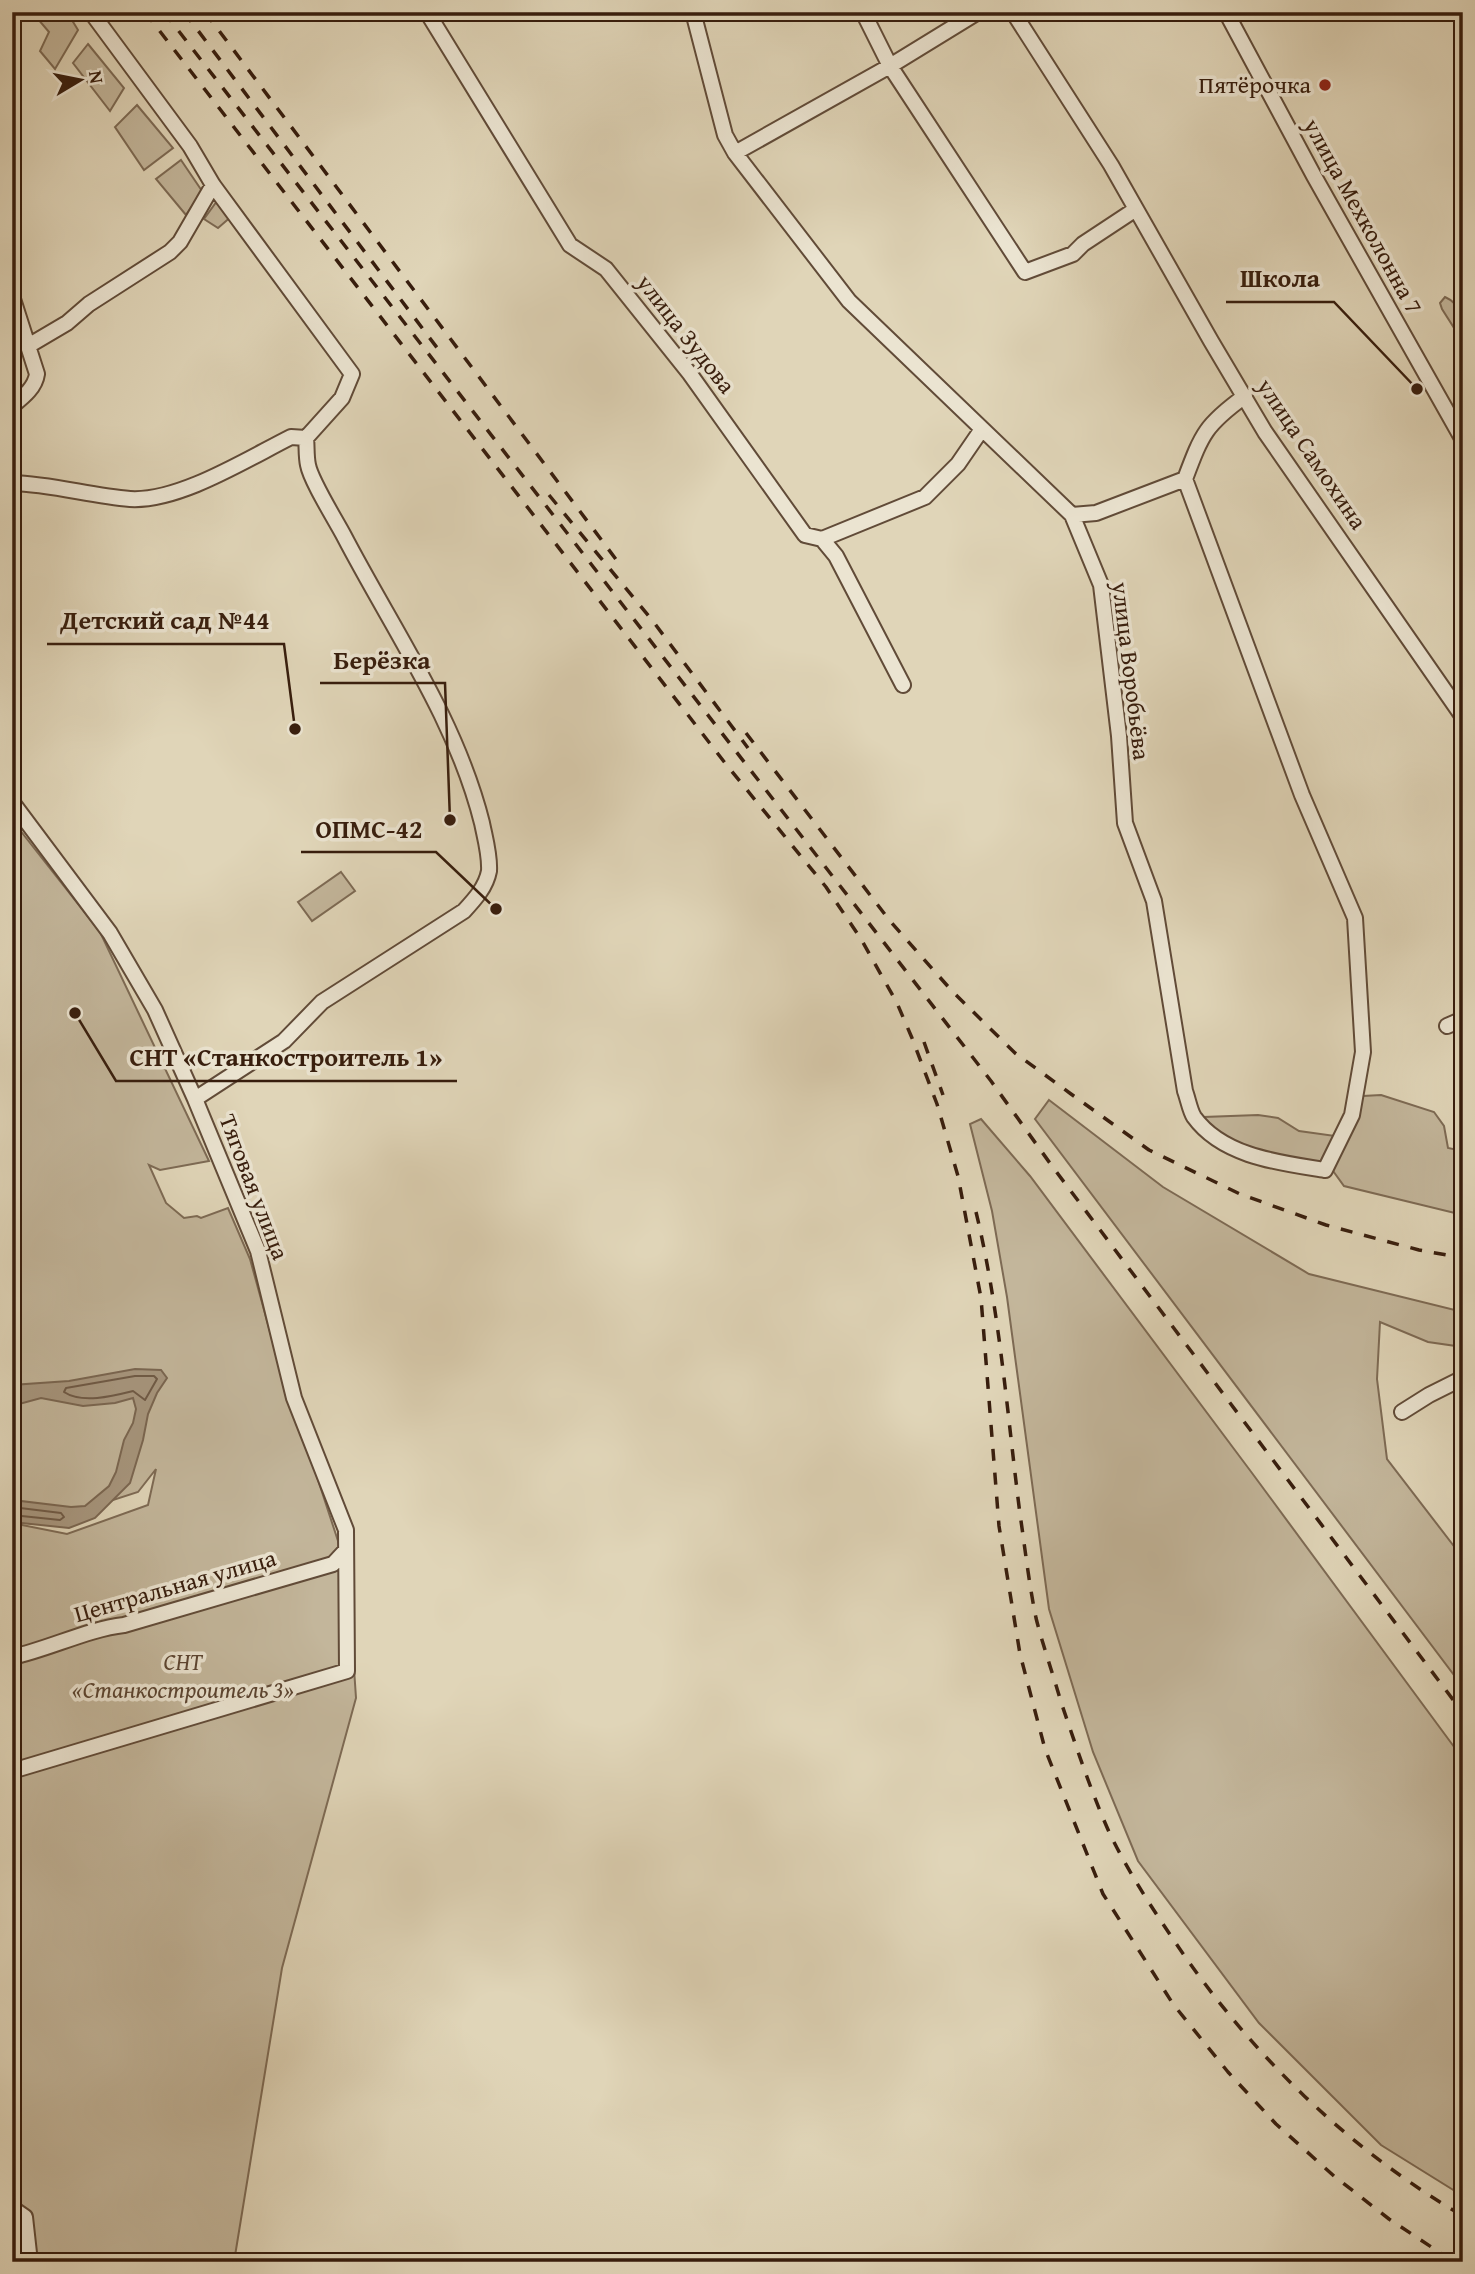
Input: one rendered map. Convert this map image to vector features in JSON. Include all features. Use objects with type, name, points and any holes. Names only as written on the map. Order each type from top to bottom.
[{"type":"street","points":[[91,12],[190,146],[213,185],[352,374],[342,398],[306,438],[308,466],[372,590],[432,693],[476,801],[489,870],[478,896],[464,911],[322,1002],[284,1041],[195,1099]]},
{"type":"street","name":"улица Зудова","points":[[427,12],[570,245],[606,268],[690,374],[805,535],[822,540],[836,556],[903,685]]},
{"type":"street","name":"улица Воробьёва","points":[[693,12],[725,135],[735,153],[849,301],[1072,515],[1101,585],[1119,736],[1125,823],[1154,901],[1185,1091],[1194,1116],[1220,1142],[1273,1162],[1325,1170],[1352,1115],[1363,1052],[1355,918],[1302,795],[1185,479]]},
{"type":"street","points":[[863,12],[890,66],[1025,272],[1073,254],[1083,244],[1136,209]]},
{"type":"street","points":[[735,153],[890,66],[978,12]]},
{"type":"street","name":"улица Мехколонна 7","points":[[1226,12],[1314,176],[1463,440]]},
{"type":"street","name":"улица Самохина","points":[[1015,13],[1111,165],[1265,432],[1463,717]]},
{"type":"street","points":[[28,346],[67,323],[89,304],[170,252],[180,242],[213,185]]},
{"type":"street","points":[[12,296],[37,374],[36,382],[12,406]]},
{"type":"street","points":[[1072,515],[1096,513],[1185,479],[1201,438],[1217,417],[1245,396]]},
{"type":"street","points":[[822,540],[925,497],[958,464],[982,429]]},
{"type":"street","points":[[12,483],[133,499],[167,494],[178,492],[290,437],[306,438]]},
{"type":"street","name":"Тяговая улица","points":[[12,802],[110,933],[155,1010],[258,1251],[294,1398],[346,1530],[347,1671],[12,1771]]},
{"type":"street","points":[[1447,1026],[1463,1019]]},
{"type":"street","points":[[1402,1412],[1463,1378]]},
{"type":"street","name":"Центральная улица","points":[[12,1657],[333,1564],[346,1550]]},
{"type":"street","points":[[12,2208],[24,2217],[30,2262]]},
{"type":"green space","points":[[41,12],[67,12],[78,30],[55,69],[40,51],[49,32],[37,18]]},
{"type":"green space","points":[[88,44],[124,88],[110,111],[73,63]]},
{"type":"green space","points":[[137,105],[173,148],[144,170],[115,127]]},
{"type":"green space","points":[[181,160],[202,191],[186,215],[156,179]]},
{"type":"green space","points":[[217,201],[233,215],[218,228],[204,219]]},
{"type":"green space","points":[[1445,297],[1459,310],[1463,342],[1442,309],[1440,303]]},
{"type":"green space","name":"СНТ «Станкостроитель 3»","points":[[12,820],[100,932],[209,1161],[160,1170],[149,1165],[166,1203],[184,1218],[201,1218],[228,1208],[250,1259],[272,1339],[339,1544],[346,1550],[356,1698],[282,1968],[234,2262],[12,2262],[12,1523],[67,1534],[148,1505],[156,1469],[138,1492],[76,1512],[12,1506]]},
{"type":"green space","points":[[341,872],[355,891],[312,921],[298,902]]},
{"type":"green space","points":[[1381,1095],[1434,1112],[1444,1126],[1448,1148],[1463,1151],[1463,1215],[1344,1186],[1328,1164],[1294,1168],[1208,1130],[1204,1117],[1258,1115],[1278,1118],[1299,1131],[1349,1138],[1363,1096]]},
{"type":"green space","points":[[1049,1100],[1163,1187],[1309,1274],[1463,1312],[1463,1347],[1428,1342],[1380,1322],[1377,1379],[1387,1459],[1463,1558],[1463,1687],[1035,1119]]},
{"type":"green space","points":[[981,1119],[1030,1176],[1463,1759],[1463,2196],[1381,2145],[1259,2023],[1138,1861],[1093,1752],[1049,1609],[1007,1297],[992,1211],[970,1124]]},
{"type":"water","points":[[135,1369],[161,1370],[167,1378],[148,1414],[130,1483],[95,1518],[69,1528],[12,1522],[12,1500],[71,1507],[85,1506],[109,1486],[136,1409],[133,1398],[83,1406],[41,1398],[12,1406],[12,1385],[69,1381]]},
{"type":"railway","points":[[145,12],[725,763],[826,887],[861,939],[897,1003],[912,1038],[937,1104],[958,1176],[981,1298],[999,1526],[1020,1654],[1045,1749],[1103,1894],[1173,2004],[1228,2072],[1276,2124],[1334,2176],[1389,2219],[1454,2262]]},
{"type":"railway","points":[[164,12],[991,1081],[1463,1713]]},
{"type":"railway","points":[[184,12],[441,353]]},
{"type":"railway","points":[[205,12],[618,562]]},
{"type":"railway","points":[[549,495],[652,620],[748,748]]},
{"type":"railway","points":[[746,733],[890,921],[952,991],[1015,1053],[1149,1150],[1240,1194],[1326,1225],[1419,1250],[1463,1258]]},
{"type":"railway","points":[[924,1042],[943,1095]]},
{"type":"railway","points":[[976,1212],[997,1325],[1020,1514],[1036,1618],[1072,1735],[1110,1834],[1140,1888],[1202,1981],[1267,2058],[1339,2128],[1379,2160],[1463,2216]]},
{"type":"place","name":"Пятёрочка","points":[[1325,85]]},
{"type":"place","name":"Школа","points":[[1417,389]]},
{"type":"place","name":"Детский сад №44","points":[[295,729]]},
{"type":"place","name":"Берёзка","points":[[450,820]]},
{"type":"place","name":"ОПМС-42","points":[[496,909]]},
{"type":"place","name":"СНТ «Станкостроитель 1»","points":[[75,1013]]}]
